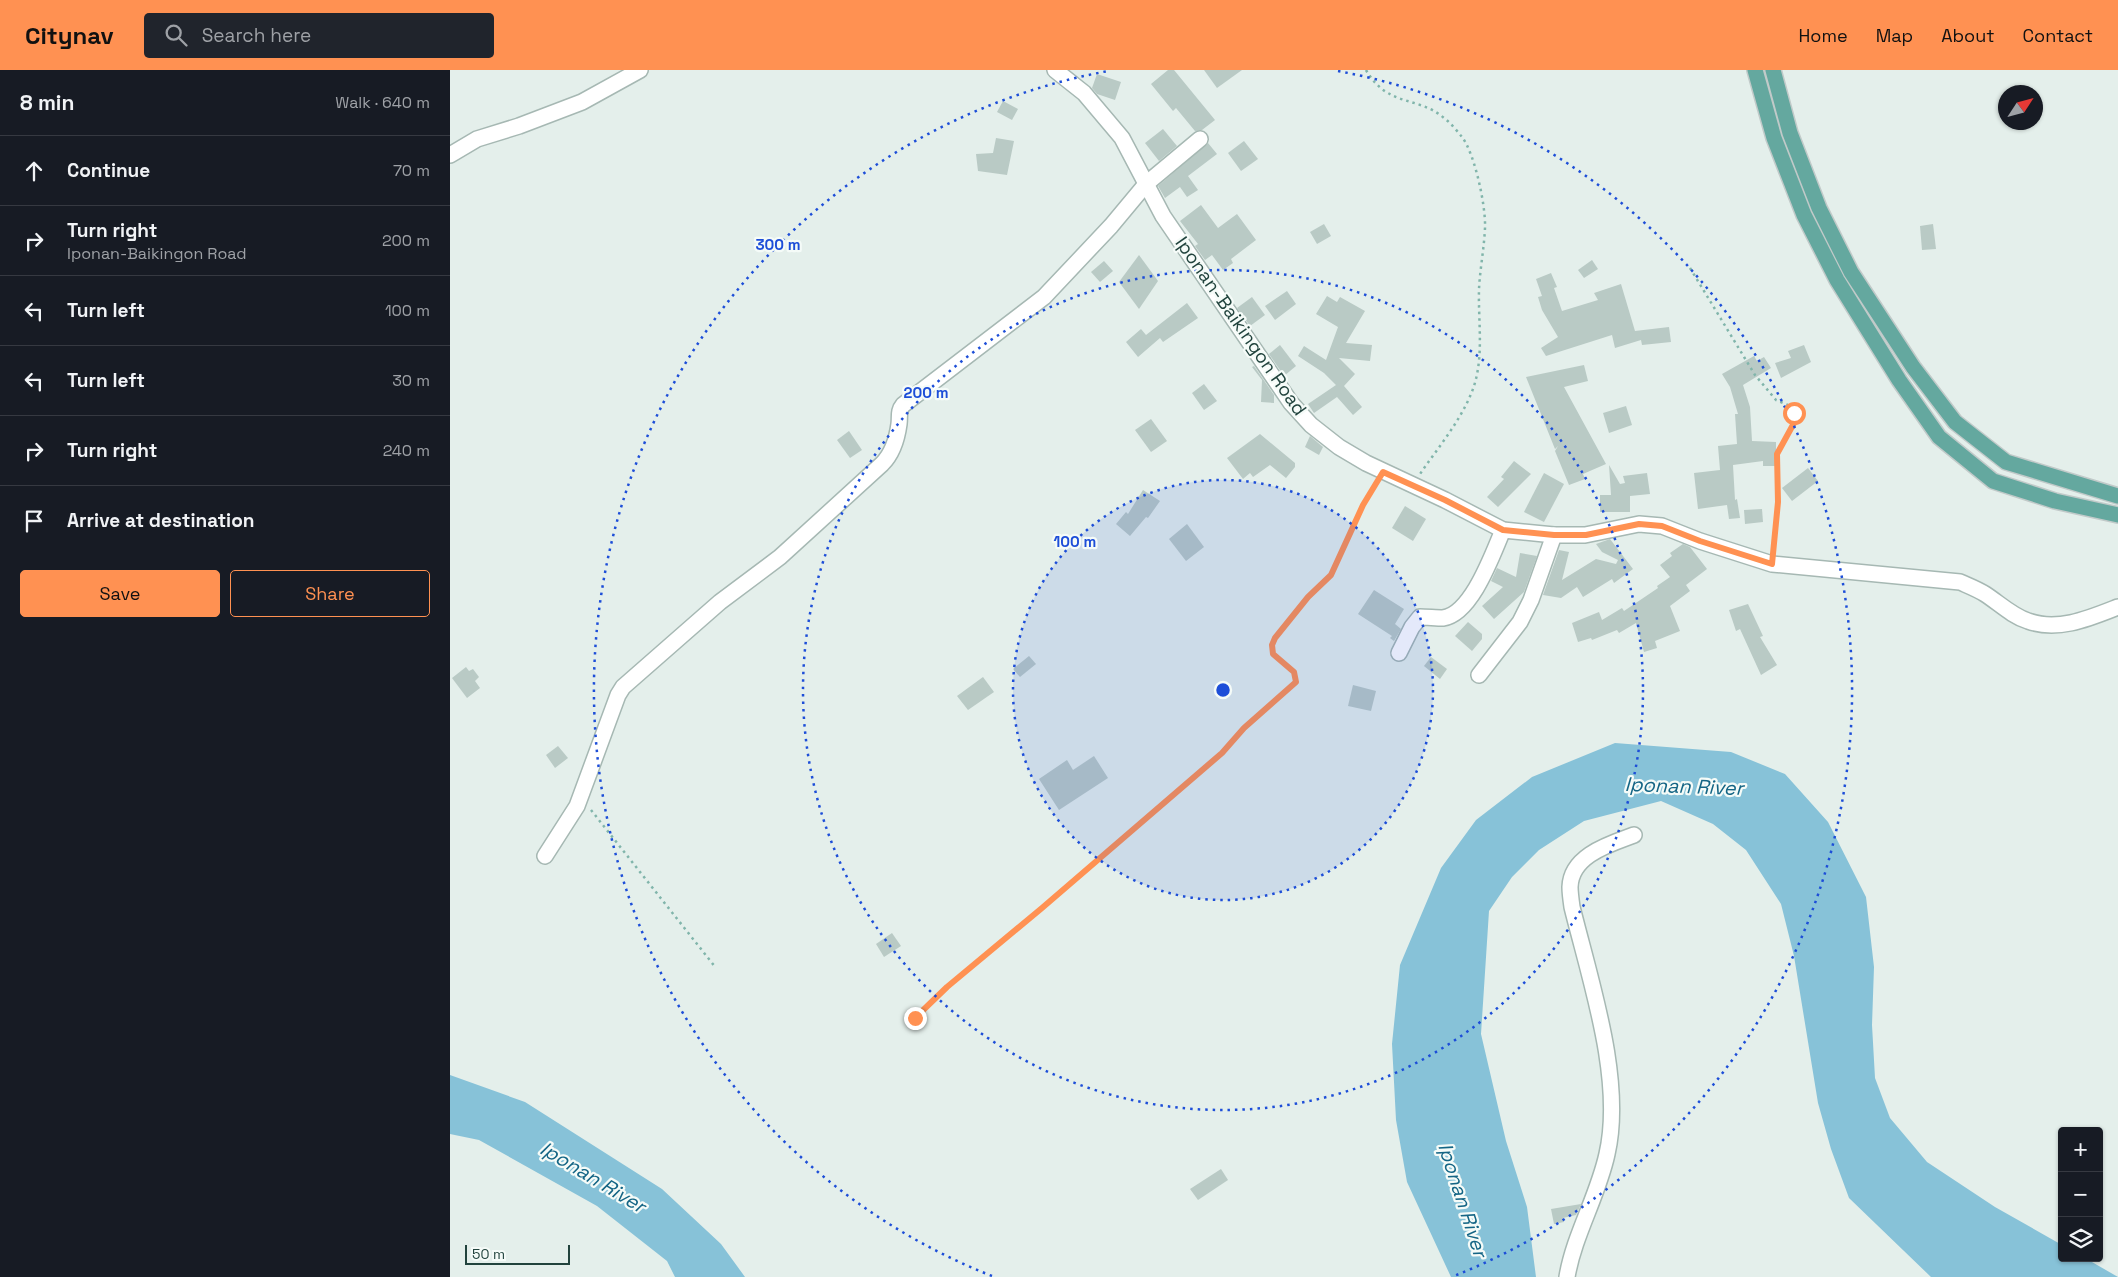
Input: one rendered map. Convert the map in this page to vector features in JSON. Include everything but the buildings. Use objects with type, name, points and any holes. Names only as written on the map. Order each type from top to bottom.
[{"type":"main road","points":[[1755,70],[1774,138],[1812,231],[1837,280],[1899,380],[1939,437],[1992,480],[2055,501],[2118,515]]},
{"type":"main road","points":[[1773,70],[1790,133],[1819,208],[1852,272],[1913,367],[1955,422],[2006,462],[2118,496]]},
{"type":"street","points":[[450,155],[477,140],[582,102],[640,70]]},
{"type":"street","name":"Iponan-Baikingon Road","points":[[1055,70],[1084,93],[1122,138],[1164,216],[1291,403],[1312,426],[1339,447],[1383,472],[1445,500],[1503,530],[1554,535],[1586,535],[1639,524],[1662,526],[1700,541],[1772,564],[1960,582],[1984,594],[2028,621],[2039,623],[2055,625],[2080,622],[2118,607]]},
{"type":"street","points":[[546,856],[567,823],[580,797],[618,695],[623,688],[720,602],[780,557],[882,464],[892,450],[898,434],[899,409],[1044,297],[1111,226],[1146,184],[1200,139]]},
{"type":"street","points":[[1399,653],[1412,627],[1420,617],[1445,618],[1460,608],[1478,588],[1503,530]]},
{"type":"street","points":[[1479,675],[1520,622],[1531,600],[1554,535]]},
{"type":"street","points":[[1567,1277],[1608,1153],[1612,1119],[1608,1060],[1572,907],[1570,886],[1574,871],[1585,858],[1602,847],[1634,835]]},
{"type":"path","points":[[1366,70],[1373,83],[1393,98],[1423,107],[1444,117],[1464,139],[1476,166],[1485,226],[1480,289],[1479,360],[1471,394],[1455,422],[1412,486]]},
{"type":"path","points":[[1690,268],[1754,375],[1776,400],[1788,405],[1794,413],[1794,423],[1777,454],[1778,502],[1772,564]]},
{"type":"path","points":[[915,1018],[947,987],[1222,753],[1244,728],[1296,682],[1294,672],[1273,654],[1272,645],[1275,638],[1308,597],[1331,575],[1363,505],[1383,472]]},
{"type":"path","points":[[580,797],[716,968]]},
{"type":"water","name":"Iponan River","points":[[1615,743],[1731,752],[1785,774],[1828,822],[1866,897],[1874,967],[1872,1025],[1875,1078],[1890,1118],[1927,1162],[1995,1207],[2058,1243],[2058,1262],[2092,1262],[2118,1277],[1931,1277],[1849,1198],[1831,1149],[1818,1103],[1794,956],[1781,904],[1746,850],[1713,824],[1661,801],[1584,821],[1539,850],[1512,877],[1489,911],[1481,1034],[1506,1141],[1527,1207],[1536,1277],[1451,1277],[1407,1182],[1396,1120],[1392,1044],[1400,965],[1441,868],[1476,820],[1532,777]]},
{"type":"water","name":"Iponan River","points":[[450,1075],[525,1102],[662,1189],[721,1244],[745,1277],[675,1277],[667,1261],[597,1206],[479,1140],[450,1134]]},
{"type":"route","points":[[915,1018],[947,987],[1222,753],[1244,728],[1296,682],[1294,672],[1273,654],[1272,645],[1275,638],[1308,597],[1331,575],[1347,544],[1363,505],[1383,472],[1445,500],[1503,530],[1554,535],[1586,535],[1612,528],[1639,524],[1662,526],[1700,541],[1772,564],[1778,502],[1777,454],[1794,423],[1794,413]]}]
